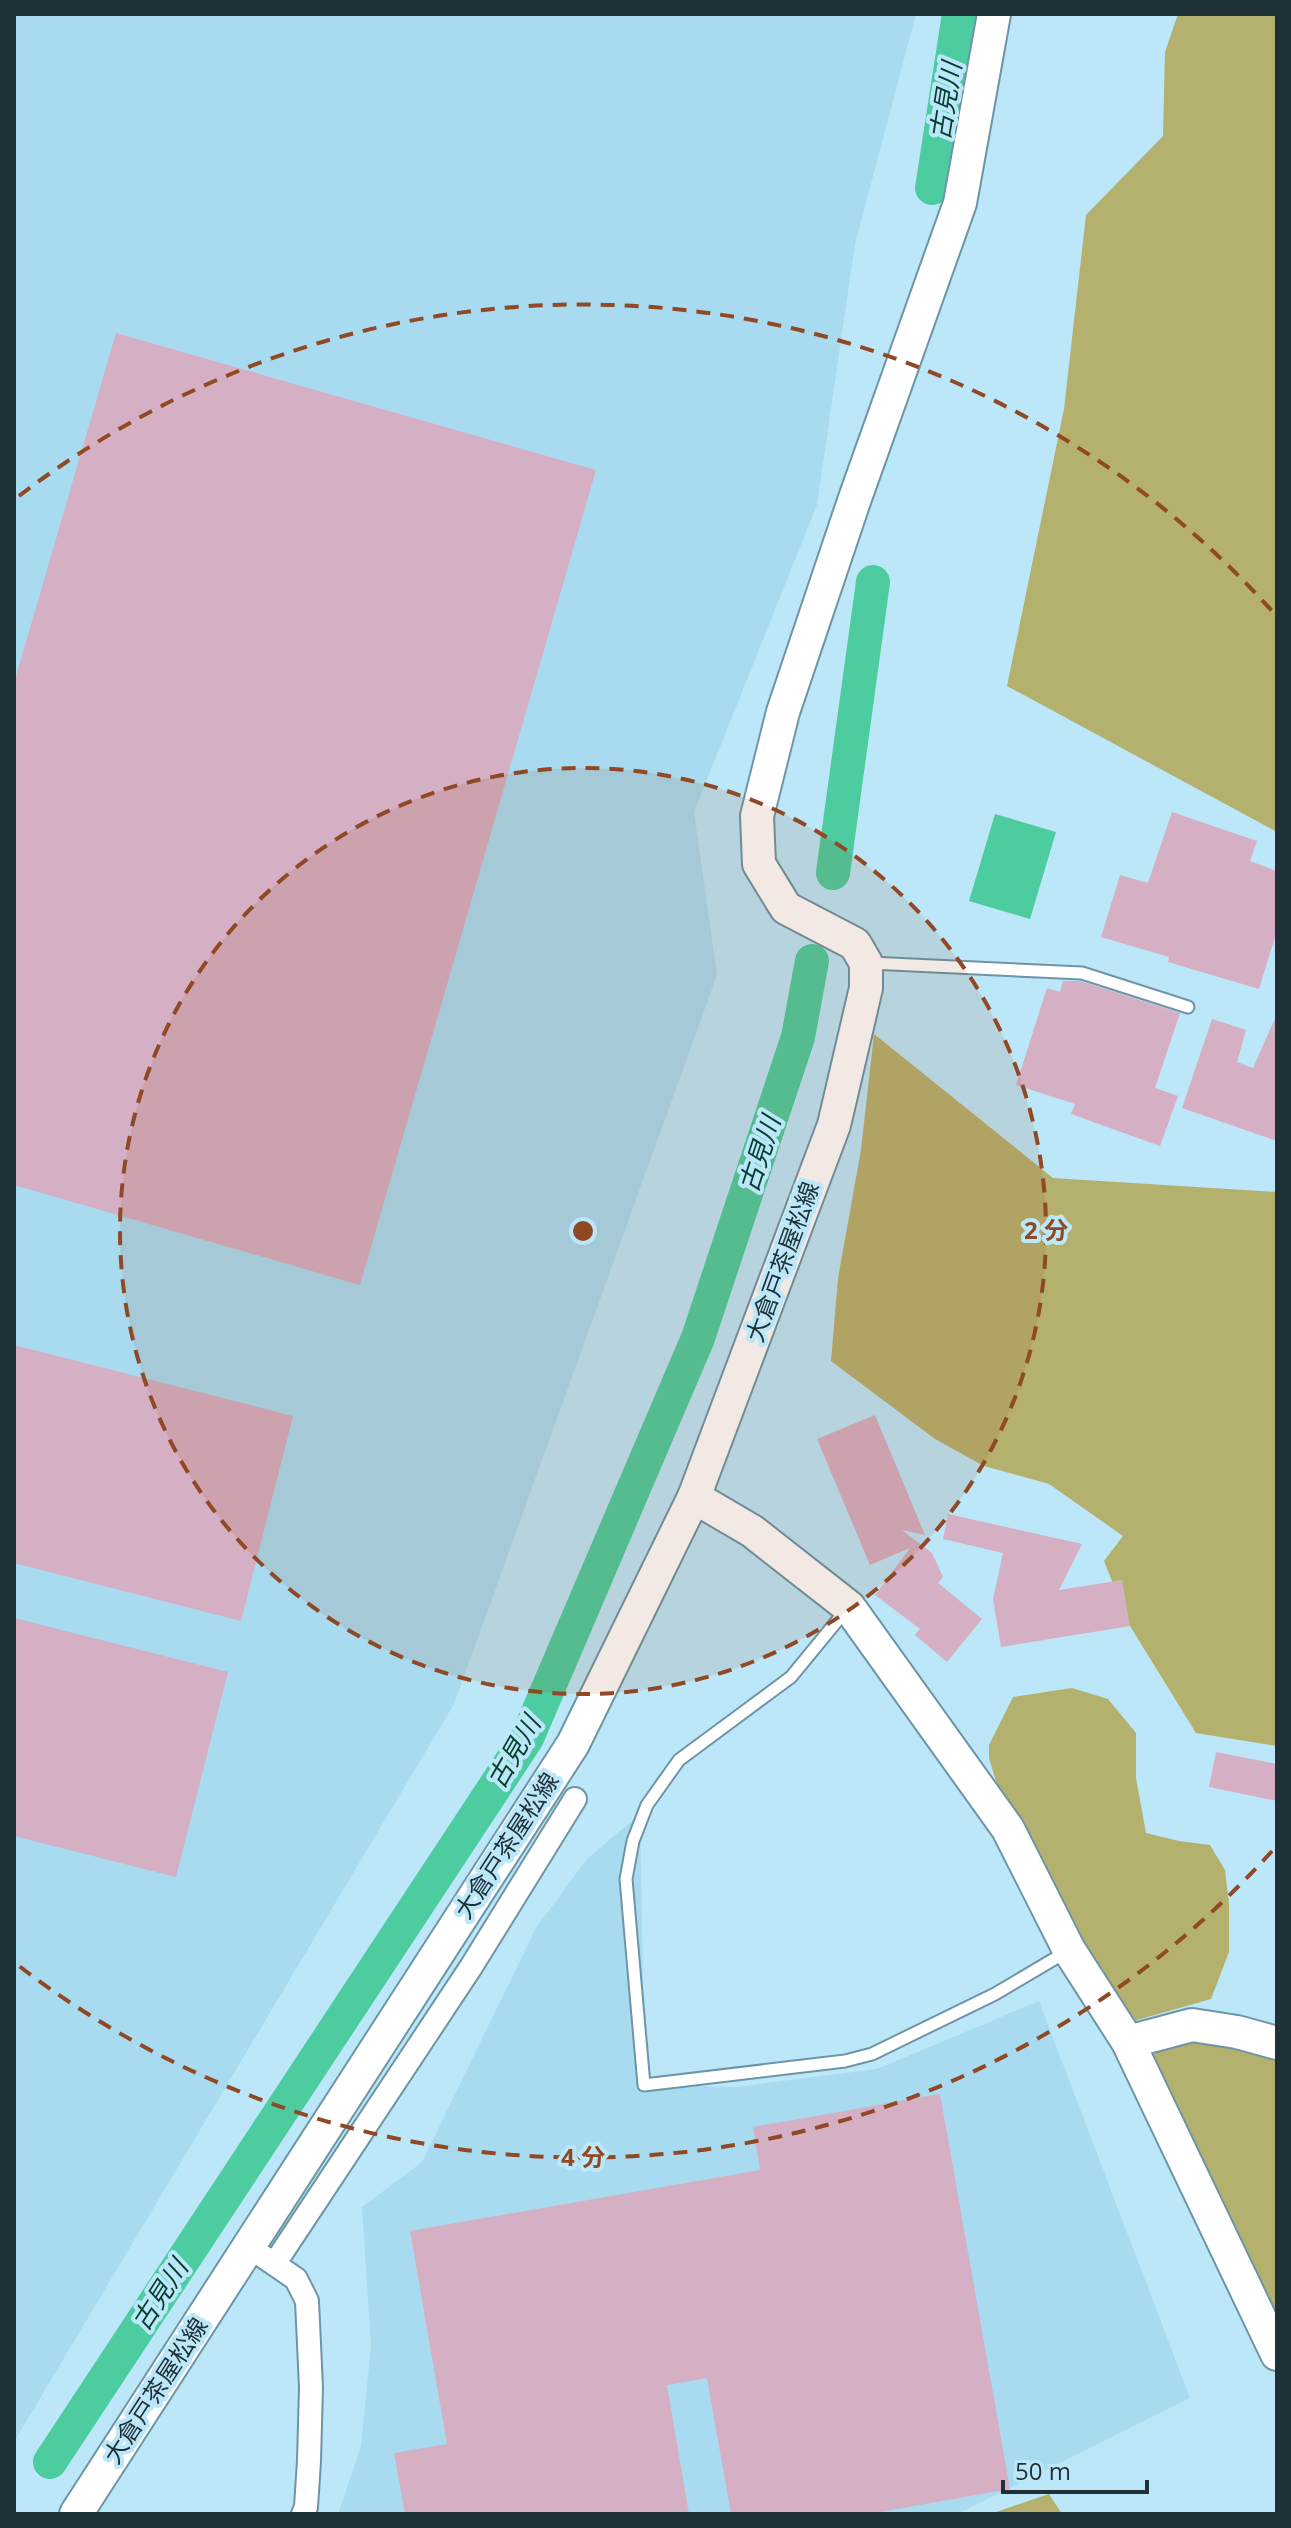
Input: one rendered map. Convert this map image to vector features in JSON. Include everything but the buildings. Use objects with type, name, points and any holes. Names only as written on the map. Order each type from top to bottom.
[{"type":"street","points":[[866,963],[855,944],[786,908],[759,864],[757,816],[783,712],[960,203],[994,14]]},
{"type":"street","name":"大倉戸茶屋松線","points":[[76,2514],[262,2256],[573,1744],[694,1497],[834,1125],[866,988],[866,963]]},
{"type":"street","points":[[694,1497],[752,1531],[849,1607],[1008,1829],[1069,1950],[1128,2042],[1277,2354]]},
{"type":"street","points":[[303,2514],[309,2461],[311,2387],[307,2301],[296,2279],[262,2256],[471,1967],[575,1799]]},
{"type":"street","points":[[1128,2042],[1192,2025],[1237,2032],[1277,2043]]},
{"type":"lane","points":[[866,963],[1082,973],[1188,1007]]},
{"type":"lane","points":[[849,1607],[791,1677],[679,1760],[647,1805],[633,1841],[626,1879],[644,2085],[845,2061],[872,2054],[995,1994],[1069,1950]]},
{"type":"shaded area","points":[[14,14],[916,14],[855,244],[817,505],[694,812],[717,975],[454,1704],[14,2442]]},
{"type":"shaded area","points":[[1178,14],[1277,14],[1277,832],[1007,686],[1064,409],[1086,215],[1163,136],[1165,52]]},
{"type":"shaded area","points":[[995,814],[1056,832],[1030,919],[969,901]]},
{"type":"shaded area","points":[[874,1034],[1053,1178],[1277,1192],[1277,1746],[1196,1733],[1130,1626],[1104,1561],[1123,1536],[1049,1484],[984,1466],[935,1439],[831,1361],[838,1278],[861,1150]]},
{"type":"shaded area","points":[[1072,1688],[1108,1699],[1136,1733],[1136,1778],[1146,1833],[1210,1845],[1225,1870],[1229,1904],[1229,1952],[1211,1999],[1109,2028],[998,1788],[989,1758],[989,1745],[1013,1697]]},
{"type":"shaded area","points":[[640,1814],[645,2085],[735,2087],[877,2069],[1039,2001],[1190,2398],[957,2514],[338,2514],[361,2446],[371,2346],[362,2207],[422,2162],[536,1928],[587,1859]]},
{"type":"shaded area","points":[[1192,2025],[1277,2044],[1277,2354],[1139,2066]]},
{"type":"shaded area","points":[[1049,2494],[1062,2514],[990,2514]]},
{"type":"waterway","name":"古見川","points":[[932,188],[959,14]]},
{"type":"waterway","name":"古見川","points":[[833,873],[873,582]]},
{"type":"waterway","name":"古見川","points":[[50,2462],[527,1738],[698,1338],[798,1037],[812,961]]}]
